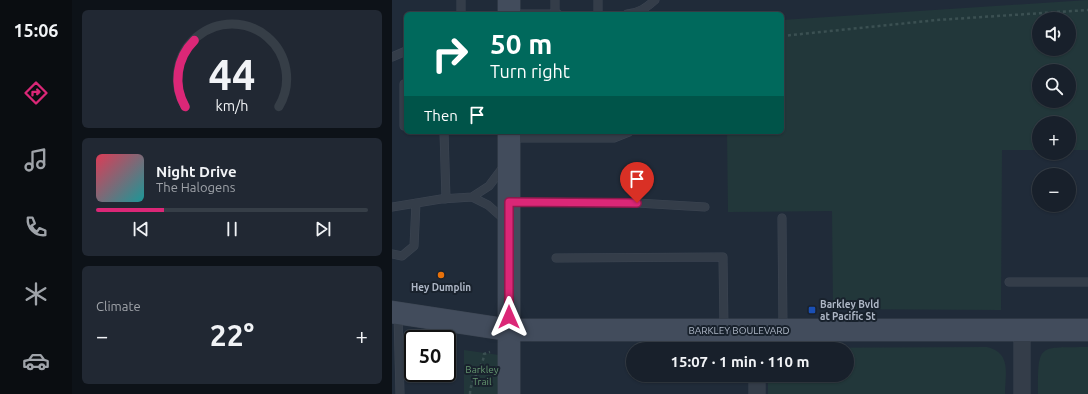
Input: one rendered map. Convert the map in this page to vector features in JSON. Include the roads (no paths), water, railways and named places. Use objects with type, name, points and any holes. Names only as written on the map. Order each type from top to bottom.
[{"type":"main road","points":[[509,0],[509,12]]},
{"type":"main road","points":[[509,135],[509,394]]},
{"type":"main road","name":"BARKLEY BOULEVARD","points":[[395,313],[509,330],[724,330],[757,340],[783,330],[1088,330]]},
{"type":"street","points":[[1022,330],[1022,394]]},
{"type":"street","points":[[757,382],[757,394]]},
{"type":"lane","points":[[461,0],[461,12]]},
{"type":"lane","points":[[555,0],[556,12]]},
{"type":"lane","points":[[598,0],[598,12]]},
{"type":"lane","points":[[637,12],[646,8],[655,0]]},
{"type":"lane","points":[[392,57],[404,52]]},
{"type":"lane","points":[[404,84],[404,126]]},
{"type":"lane","points":[[444,134],[446,199]]},
{"type":"lane","points":[[509,135],[614,138],[624,134]]},
{"type":"lane","points":[[392,207],[446,199],[472,197],[489,186],[509,160]]},
{"type":"lane","points":[[472,197],[488,205],[509,225]]},
{"type":"lane","points":[[509,202],[637,203],[705,207]]},
{"type":"lane","points":[[392,254],[402,256],[414,246],[416,203]]},
{"type":"lane","points":[[782,218],[783,330]]},
{"type":"lane","points":[[556,258],[724,257],[724,330]]},
{"type":"lane","points":[[1009,282],[1088,282]]},
{"type":"lane","points":[[395,313],[400,394]]},
{"type":"place","name":"Hey Dumplin","points":[[441,275]]},
{"type":"place","name":"Barkley Bvld at Pacific St","points":[[812,310]]},
{"type":"park label","name":"Barkley Trail","points":[[482,374]]}]
